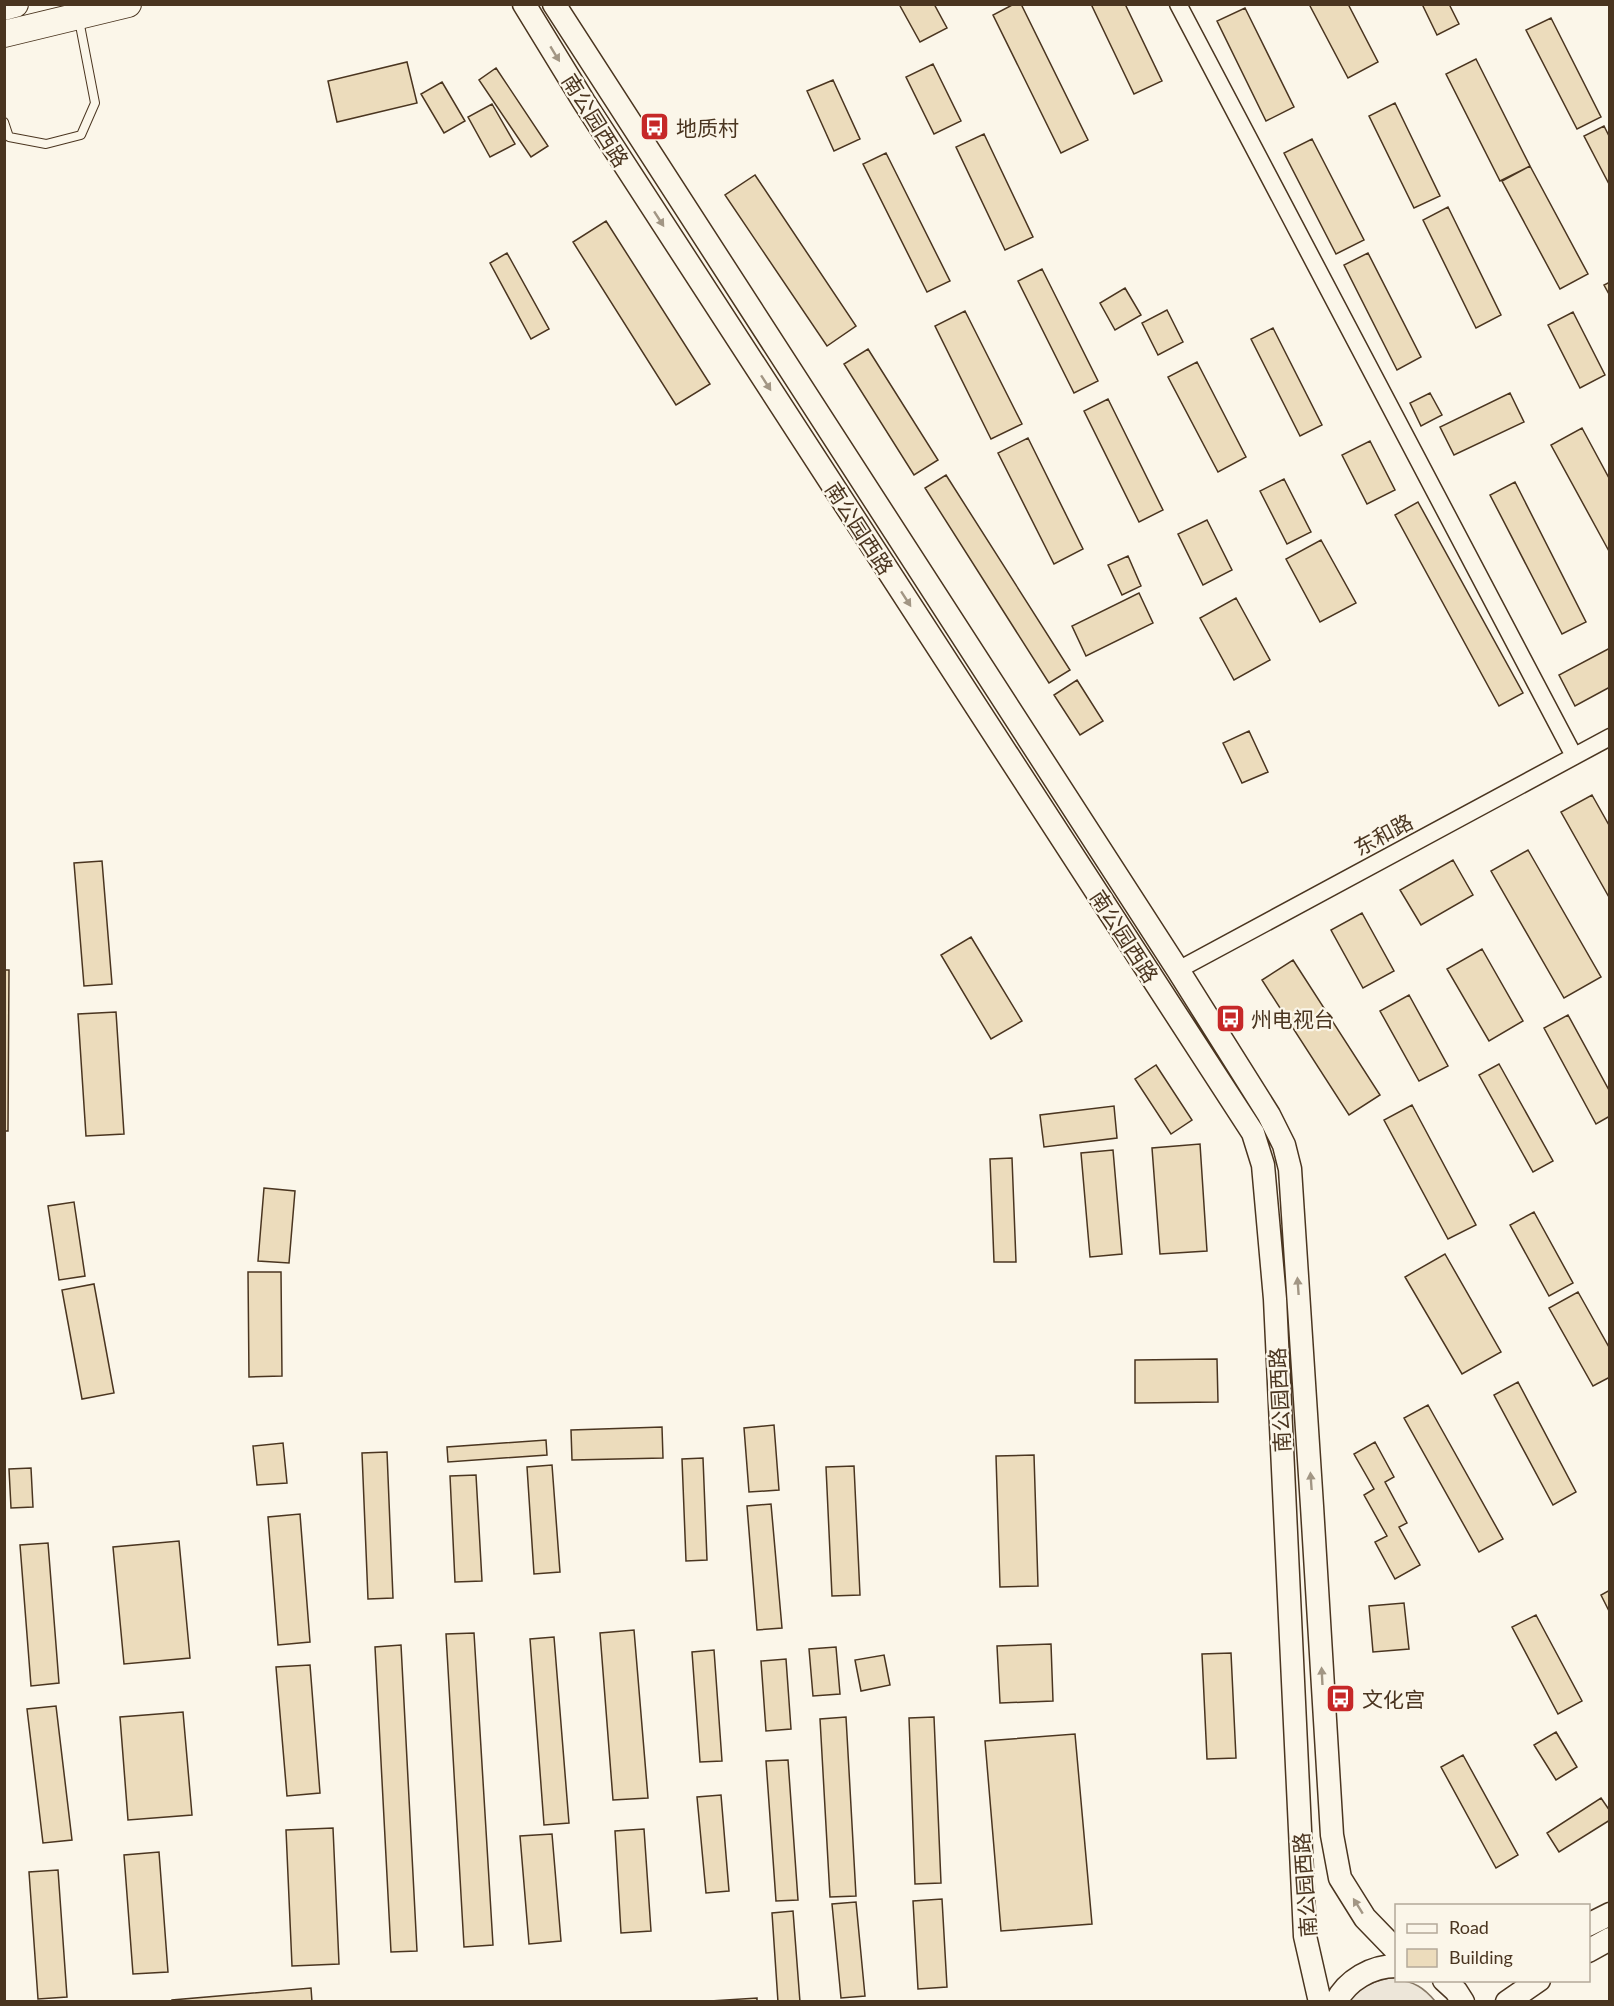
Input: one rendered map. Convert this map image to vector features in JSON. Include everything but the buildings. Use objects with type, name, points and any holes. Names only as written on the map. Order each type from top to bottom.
[{"type":"main road","points":[[4,7],[15,4]]},
{"type":"main road","points":[[4,34],[128,4]]},
{"type":"main road","name":"南公园西路","points":[[524,4],[596,122],[1253,1133],[1263,1165],[1275,1299],[1305,1936],[1322,2001]]},
{"type":"main road","name":"南公园西路","points":[[554,4],[1178,970],[1269,1115],[1284,1144],[1288,1161],[1312,1506],[1332,1835],[1340,1878],[1365,1918],[1395,1949]]},
{"type":"main road","points":[[1590,1924],[1610,1914]]},
{"type":"main road","points":[[1590,1950],[1610,1940]]},
{"type":"main road","points":[[1322,2001],[1339,1995],[1355,1979],[1373,1970],[1395,1966]]},
{"type":"main road","points":[[1507,2001],[1536,1982]]},
{"type":"street","points":[[1178,4],[1574,756]]},
{"type":"street","name":"东和路","points":[[1178,970],[1610,737]]},
{"type":"lane","points":[[4,122],[9,137],[46,144],[81,135],[95,103],[78,16]]},
{"type":"shaded area","points":[[1395,1978],[1395,1982],[1408,1982],[1427,1992],[1435,2001],[1348,2002],[1357,1992],[1377,1981]]},
{"type":"place","name":"地质村","points":[[655,127]]},
{"type":"place","name":"州电视台","points":[[1230,1018]]},
{"type":"place","name":"文化宫","points":[[1341,1698]]}]
